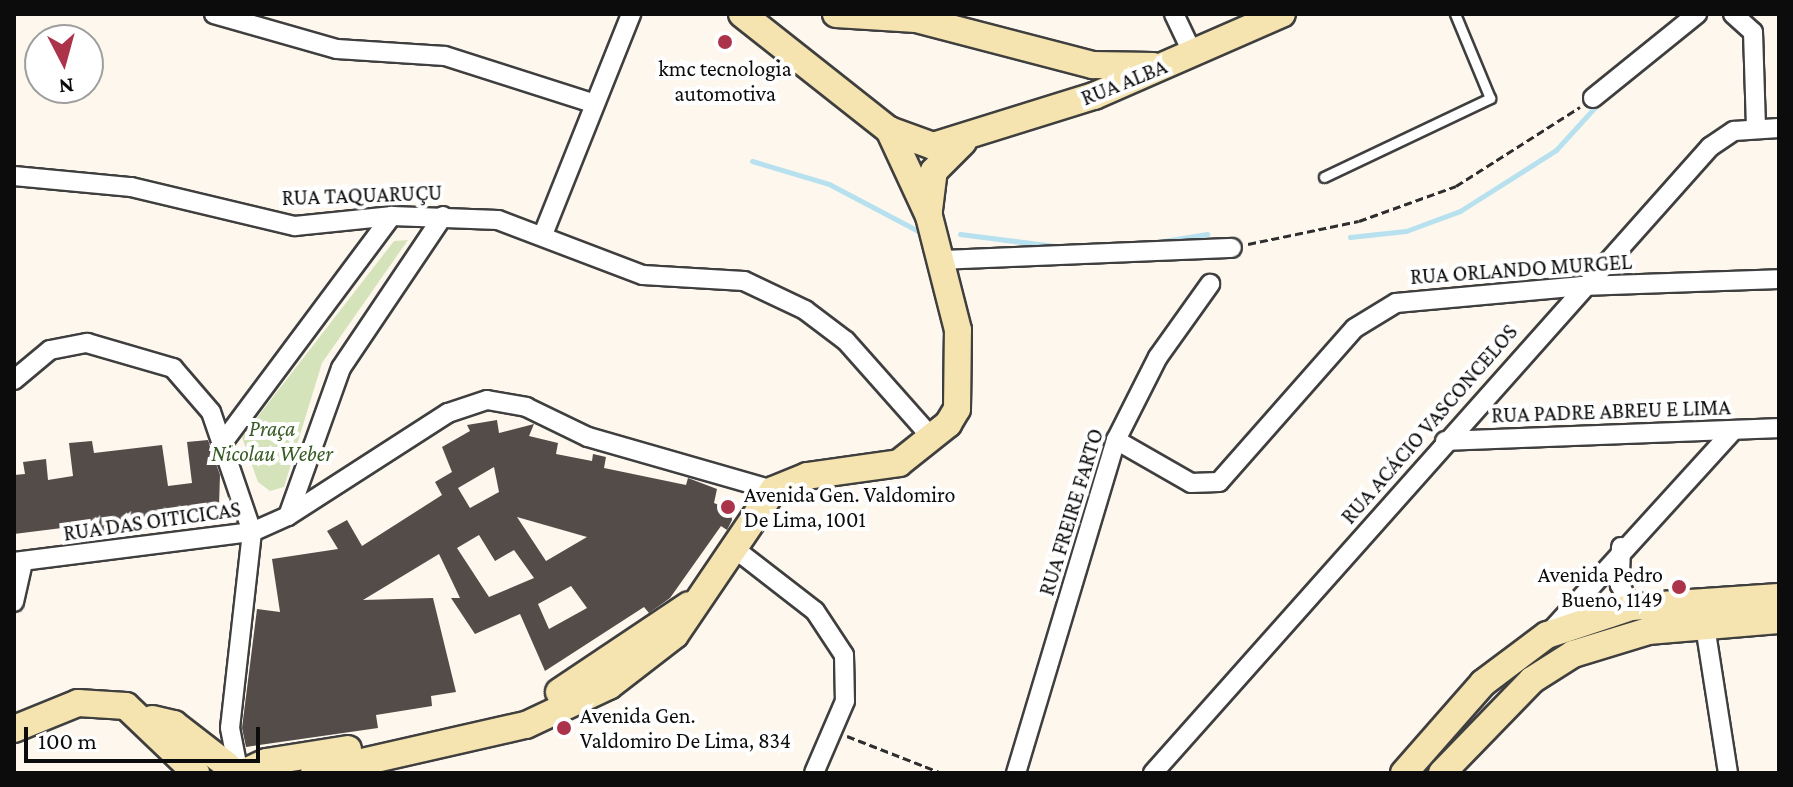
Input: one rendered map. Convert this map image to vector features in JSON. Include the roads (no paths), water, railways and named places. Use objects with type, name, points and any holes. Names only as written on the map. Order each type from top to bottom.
[{"type":"street","points":[[214,14],[337,49],[445,56],[595,104]]},
{"type":"street","points":[[544,232],[631,14]]},
{"type":"street","points":[[742,14],[772,26],[889,130],[919,145],[963,142]]},
{"type":"street","points":[[836,14],[915,16],[1093,65],[1164,66]]},
{"type":"street","points":[[1174,14],[1193,54]]},
{"type":"street","name":"RUA ALBA","points":[[963,142],[1094,96],[1282,14]]},
{"type":"street","points":[[1593,98],[1697,14]]},
{"type":"street","points":[[1733,14],[1754,23],[1756,129]]},
{"type":"street","points":[[1093,65],[1099,77],[1094,96]]},
{"type":"street","name":"RUA ACÁCIO VASCONCELOS","points":[[1153,773],[1582,286],[1710,147],[1734,131],[1779,128]]},
{"type":"street","points":[[314,773],[472,741],[569,707],[644,663],[705,594],[735,549],[752,514],[773,490],[807,476],[899,463],[933,439],[957,409],[960,359],[941,260],[929,216],[889,130]]},
{"type":"street","points":[[929,216],[934,171],[963,142]]},
{"type":"street","name":"RUA TAQUARUÇU","points":[[14,176],[131,187],[295,226],[392,216],[498,220],[544,232],[630,272],[744,281],[775,292],[846,341],[933,439]]},
{"type":"street","points":[[224,441],[392,216]]},
{"type":"street","points":[[288,516],[341,368],[443,216]]},
{"type":"street","points":[[941,260],[1232,248]]},
{"type":"street","name":"RUA ORLANDO MURGEL","points":[[1116,440],[1191,483],[1211,485],[1228,475],[1355,328],[1379,310],[1432,297],[1582,286],[1779,279]]},
{"type":"street","name":"RUA FREIRE FARTO","points":[[1016,773],[1116,440],[1158,357],[1210,284]]},
{"type":"street","points":[[14,380],[32,362],[68,343],[135,352],[173,368],[197,390],[224,441],[252,532],[230,728],[233,770]]},
{"type":"street","name":"RUA DAS OITICICAS","points":[[19,562],[252,532],[288,516],[448,413],[487,400],[526,407],[588,437],[773,490]]},
{"type":"street","name":"RUA PADRE ABREU E LIMA","points":[[1445,441],[1779,428]]},
{"type":"street","points":[[1404,773],[1483,683],[1547,635],[1621,547],[1733,431]]},
{"type":"street","points":[[1621,547],[1620,585],[1631,607]]},
{"type":"street","points":[[735,549],[815,611],[832,633],[848,679],[836,731],[814,773]]},
{"type":"street","points":[[14,602],[19,562]]},
{"type":"street","points":[[233,770],[409,738],[522,708],[601,669],[705,594]]},
{"type":"street","points":[[1547,635],[1631,607],[1779,597]]},
{"type":"street","points":[[1442,773],[1532,680],[1573,654],[1619,637],[1779,620]]},
{"type":"street","points":[[1705,626],[1728,773]]},
{"type":"street","points":[[14,729],[78,703],[126,706],[141,716],[196,773]]},
{"type":"street","points":[[141,716],[174,724],[233,770]]},
{"type":"lane","points":[[1324,177],[1490,98],[1455,14]]},
{"type":"waterway","points":[[1350,237],[1406,231],[1460,211],[1556,150],[1596,106]]},
{"type":"waterway","points":[[752,161],[829,184],[920,232]]},
{"type":"waterway","points":[[960,234],[1062,247]]},
{"type":"waterway","points":[[1151,243],[1207,234]]},
{"type":"place","name":"kmc tecnologia automotiva","points":[[725,42]]},
{"type":"place","name":"Avenida Gen. Valdomiro De Lima, 1001","points":[[728,507]]},
{"type":"place","name":"Avenida Pedro Bueno, 1149","points":[[1679,587]]},
{"type":"place","name":"Avenida Gen. Valdomiro De Lima, 834","points":[[564,728]]},
{"type":"park label","name":"Praça Nicolau Weber","points":[[272,440]]}]
